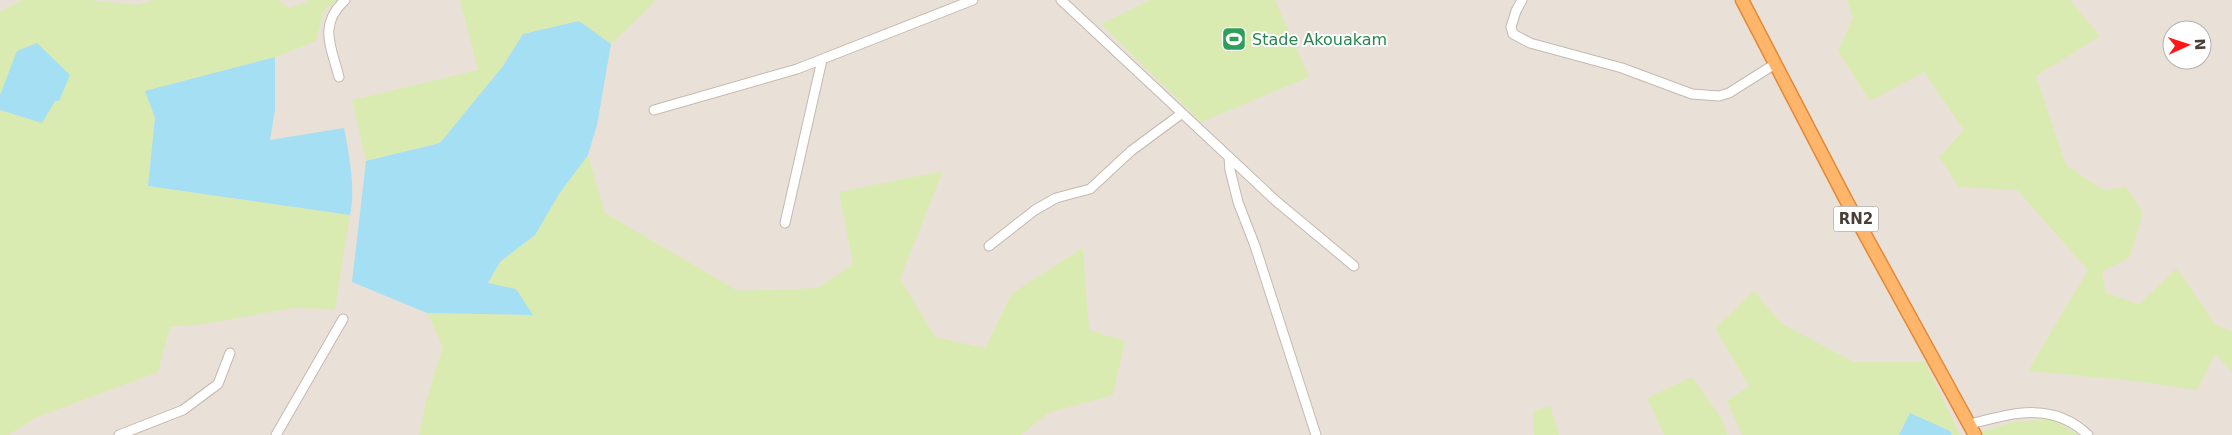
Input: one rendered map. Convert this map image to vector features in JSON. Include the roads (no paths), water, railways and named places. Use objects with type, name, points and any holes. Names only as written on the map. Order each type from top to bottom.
[{"type":"highway","name":"RN2","points":[[1742,0],[1846,200],[1973,430]]},
{"type":"street","points":[[339,77],[328,35],[328,22],[332,14],[345,0]]},
{"type":"street","points":[[654,110],[822,60],[840,51],[973,0]]},
{"type":"street","points":[[1061,0],[1276,201],[1354,266]]},
{"type":"street","points":[[1522,0],[1516,10],[1511,27],[1513,34],[1530,43],[1622,68],[1692,94],[1719,96],[1729,93],[1776,64]]},
{"type":"street","points":[[786,223],[822,60]]},
{"type":"street","points":[[989,246],[1029,215],[1056,198],[1090,189],[1131,151],[1182,114]]},
{"type":"street","points":[[1229,157],[1230,170],[1238,202],[1255,246],[1316,435]]},
{"type":"street","points":[[276,435],[343,319]]},
{"type":"street","points":[[119,435],[183,410],[218,384],[230,352]]},
{"type":"street","points":[[1973,430],[2028,413],[2049,413],[2066,418],[2088,435]]},
{"type":"water","points":[[579,21],[611,44],[597,125],[588,155],[559,194],[535,235],[500,262],[488,283],[516,289],[533,315],[427,313],[352,282],[366,161],[440,143],[503,66],[523,34]]},
{"type":"water","points":[[37,43],[70,75],[59,101],[55,101],[42,123],[0,110],[0,95],[17,51]]},
{"type":"water","points":[[275,57],[275,110],[270,140],[344,128],[352,183],[350,215],[148,186],[155,118],[145,91]]},
{"type":"water","points":[[1910,413],[1950,431],[1952,435],[1899,435]]},
{"type":"place","name":"Stade Akouakam","points":[[1234,39]]}]
